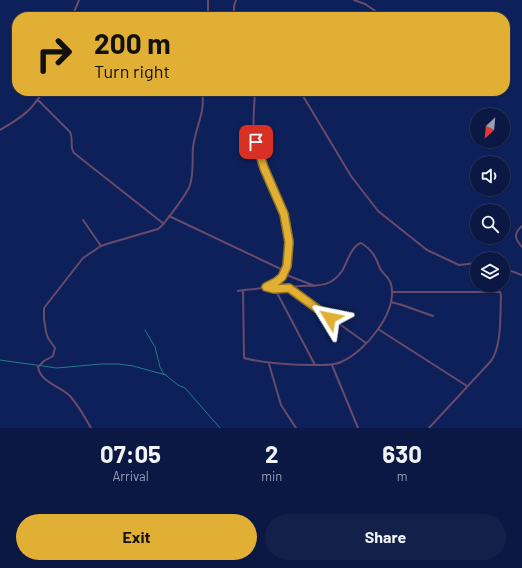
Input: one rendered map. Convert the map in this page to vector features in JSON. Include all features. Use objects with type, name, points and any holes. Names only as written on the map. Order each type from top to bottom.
[{"type":"street","points":[[74,12],[79,0]]},
{"type":"street","points":[[208,0],[208,12]]},
{"type":"street","points":[[234,12],[236,0]]},
{"type":"street","points":[[354,0],[365,4],[377,12]]},
{"type":"street","points":[[0,130],[23,116],[40,96]]},
{"type":"street","points":[[91,428],[70,397],[64,391],[45,379],[41,375],[38,367],[44,361],[53,356],[55,350],[55,347],[48,338],[46,332],[44,319],[46,305],[83,258],[101,246],[158,229],[164,224],[190,184],[193,146],[202,111],[203,96]]},
{"type":"street","points":[[238,291],[266,287],[276,282],[284,273],[288,262],[289,251],[285,219],[264,168],[254,134],[253,110],[254,96]]},
{"type":"street","points":[[303,96],[351,176],[378,211],[427,250],[459,265],[470,264]]},
{"type":"street","points":[[38,100],[70,132],[72,135],[71,148],[74,153],[164,224]]},
{"type":"street","points":[[169,216],[284,273],[316,286]]},
{"type":"street","points":[[83,220],[101,246]]},
{"type":"street","points":[[522,226],[515,235],[517,242],[522,247]]},
{"type":"street","points":[[243,290],[244,358],[269,364],[294,366],[332,365],[350,357],[361,349],[378,329],[389,310],[392,292],[388,276],[381,270],[376,259],[368,248],[361,243],[356,246],[340,274],[328,283],[316,286],[299,286],[275,289],[266,287]]},
{"type":"street","points":[[510,271],[522,275]]},
{"type":"street","points":[[289,288],[366,343]]},
{"type":"street","points":[[275,289],[315,365]]},
{"type":"street","points":[[392,292],[470,292]]},
{"type":"street","points":[[429,428],[491,361],[495,352],[498,337],[500,292]]},
{"type":"street","points":[[391,302],[433,316]]},
{"type":"street","points":[[378,329],[467,386]]},
{"type":"street","points":[[269,364],[281,405],[296,428]]},
{"type":"street","points":[[332,365],[358,428]]},
{"type":"waterway","points":[[145,330],[155,347],[163,373],[178,385],[185,388],[220,428]]},
{"type":"waterway","points":[[0,360],[57,368],[119,364],[133,366],[166,375]]},
{"type":"route","points":[[256,142],[274,194],[284,214],[289,242],[288,262],[282,277],[266,287],[274,289],[289,288],[330,318]]}]
